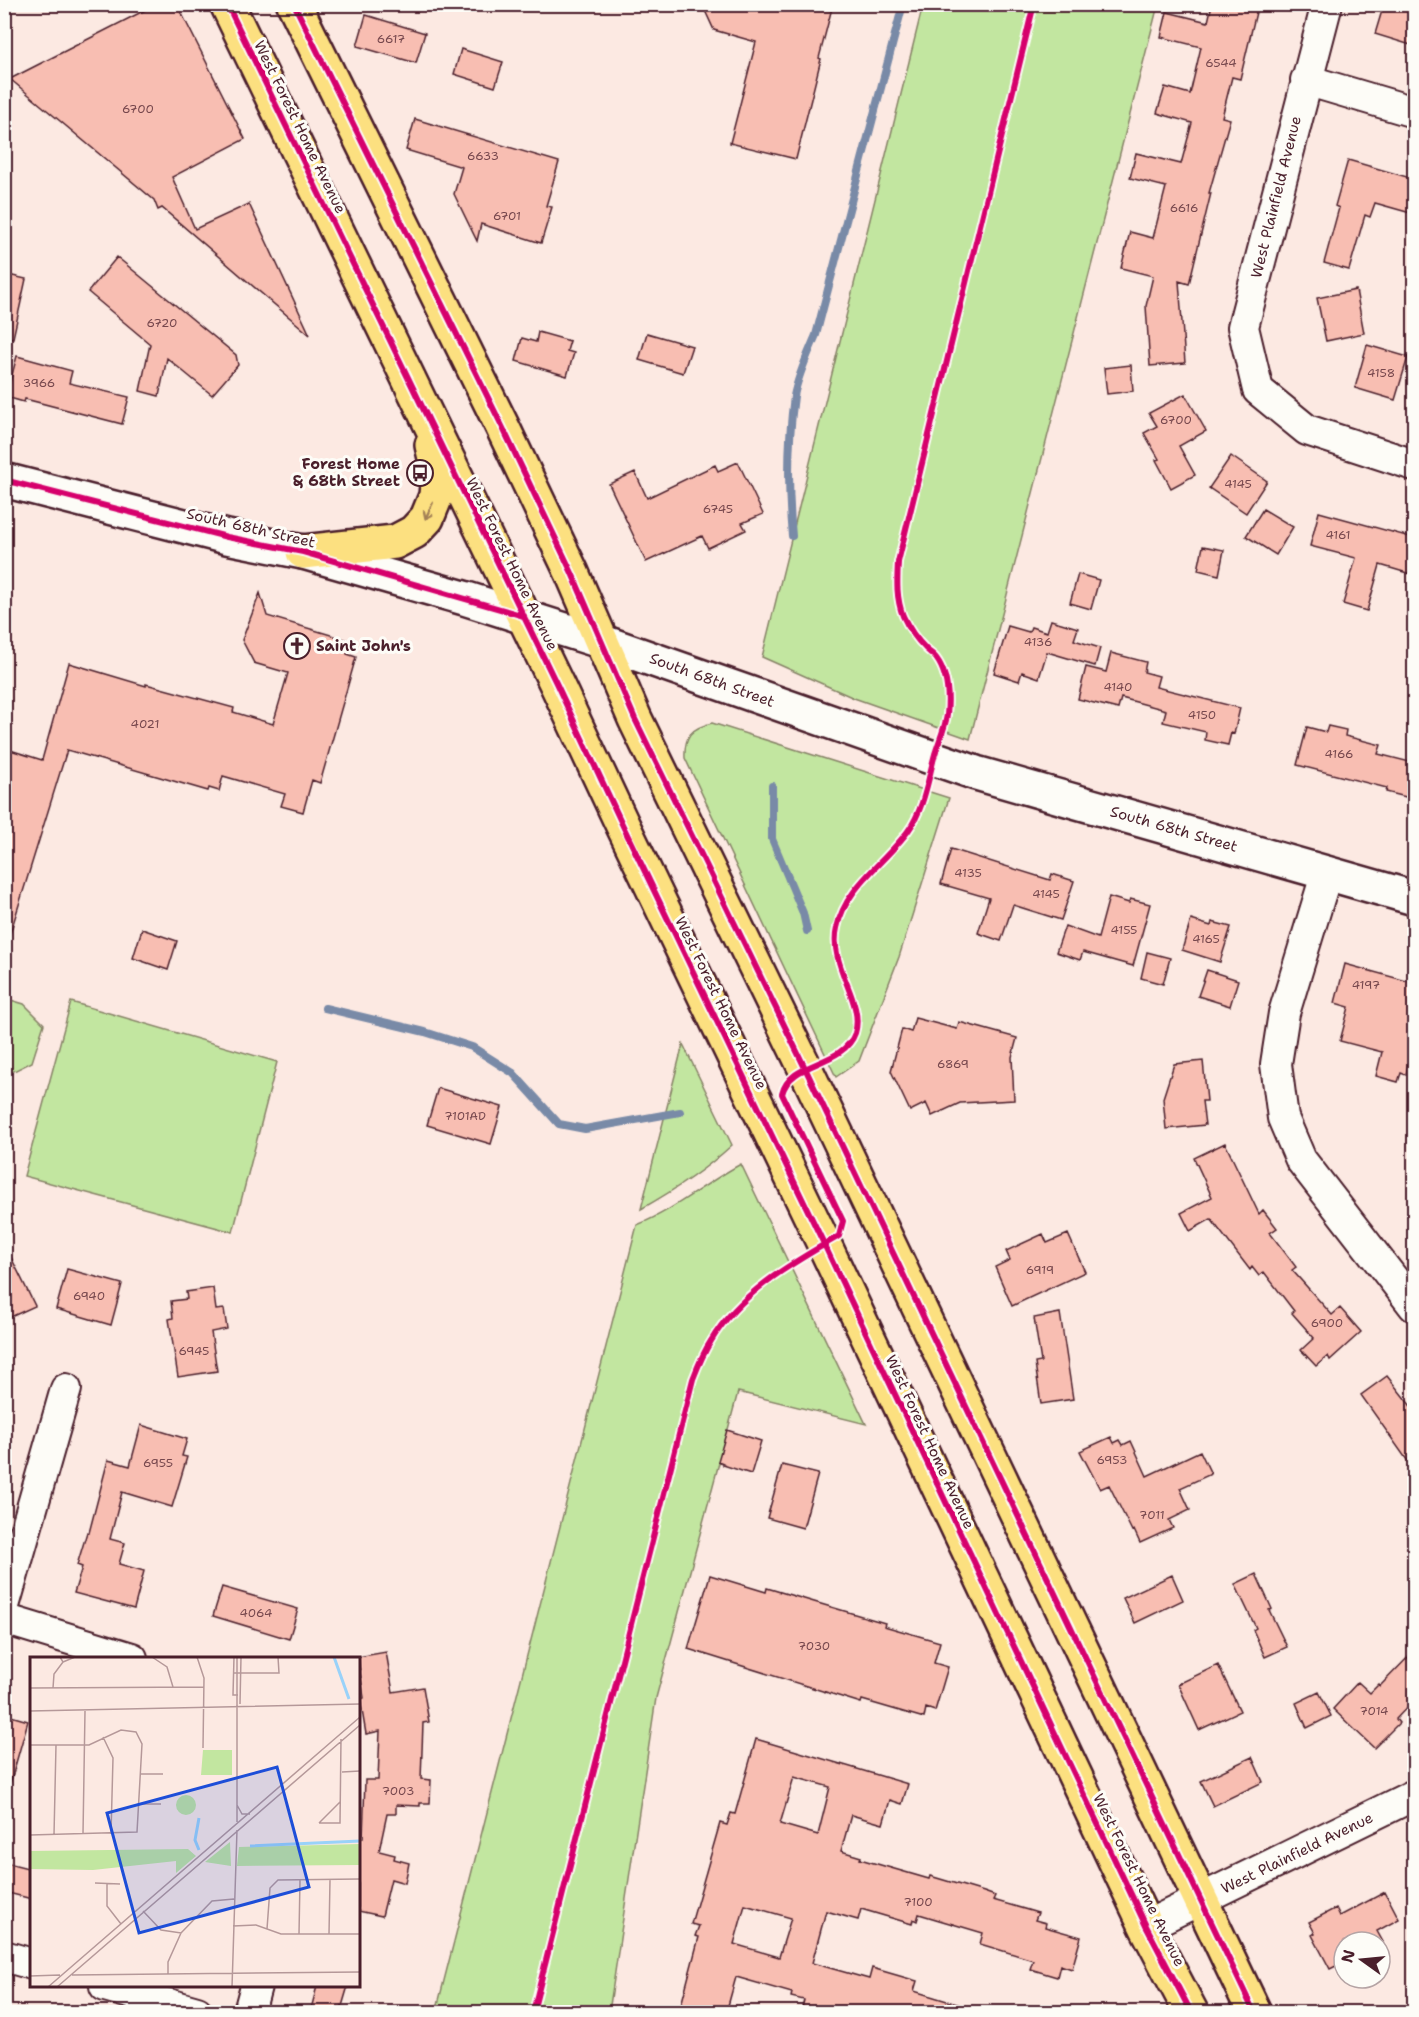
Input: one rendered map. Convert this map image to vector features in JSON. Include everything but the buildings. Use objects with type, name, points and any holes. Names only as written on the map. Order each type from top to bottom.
[{"type":"main road","name":"West Forest Home Avenue","points":[[227,4],[524,616],[1146,1926],[1191,2013]]},
{"type":"main road","points":[[294,4],[502,426],[603,642],[635,719],[801,1060],[1254,2013]]},
{"type":"main road","points":[[303,552],[395,542],[414,532],[427,518],[436,496],[438,471],[425,414]]},
{"type":"street","name":"West Plainfield Avenue","points":[[1327,4],[1243,327],[1258,390],[1307,430],[1414,465]]},
{"type":"street","points":[[1306,80],[1414,112]]},
{"type":"street","name":"South 68th Street","points":[[4,480],[227,537],[303,552],[524,616],[976,773],[1414,898]]},
{"type":"street","points":[[1327,872],[1284,1013],[1276,1064],[1283,1118],[1301,1160],[1414,1306]]},
{"type":"street","points":[[4,1606],[66,1389]]},
{"type":"street","points":[[4,1619],[126,1657]]},
{"type":"street","name":"West Plainfield Avenue","points":[[1146,1926],[1414,1795]]},
{"type":"street","points":[[4,1956],[30,1963]]},
{"type":"street","points":[[108,1987],[197,2013]]},
{"type":"street","points":[[249,2013],[255,1987]]},
{"type":"green space","points":[[923,5],[1158,5],[970,739],[854,698],[762,657]]},
{"type":"green space","points":[[712,723],[949,798],[899,957],[859,1061],[836,1077],[685,758],[686,744],[690,734],[699,727]]},
{"type":"green space","points":[[4,998],[24,1004],[44,1024],[32,1062],[12,1072],[5,1069]]},
{"type":"green space","points":[[71,1002],[277,1062],[233,1232],[24,1176]]},
{"type":"green space","points":[[683,1044],[732,1145],[688,1180],[641,1209]]},
{"type":"green space","points":[[741,1164],[866,1424],[738,1392],[656,1698],[609,2012],[436,2012],[637,1225],[664,1212]]},
{"type":"waterway","points":[[792,536],[789,466],[794,396],[816,335],[903,4]]},
{"type":"waterway","points":[[772,786],[772,839],[803,913],[807,931]]},
{"type":"waterway","points":[[325,1008],[425,1032],[472,1047],[513,1073],[559,1124],[585,1129],[680,1112]]},
{"type":"cycle path","points":[[227,4],[557,685],[1146,1926],[1191,2012]]},
{"type":"cycle path","points":[[294,4],[502,426],[572,573],[635,719],[806,1070],[1254,2012]]},
{"type":"cycle path","points":[[533,2012],[693,1379],[708,1346],[736,1308],[785,1268],[839,1236],[843,1221],[782,1094],[787,1083],[795,1075],[840,1052],[849,1044],[855,1033],[857,1021],[855,1008],[837,956],[837,928],[841,913],[857,888],[899,843],[913,822],[922,804],[946,720],[948,700],[943,671],[936,658],[916,638],[903,616],[898,596],[898,562],[1034,4]]},
{"type":"cycle path","points":[[4,480],[227,537],[303,552],[524,616]]},
{"type":"place","name":"Forest Home & 68th Street","points":[[420,473]]},
{"type":"place","name":"Saint John's","points":[[297,646]]}]
